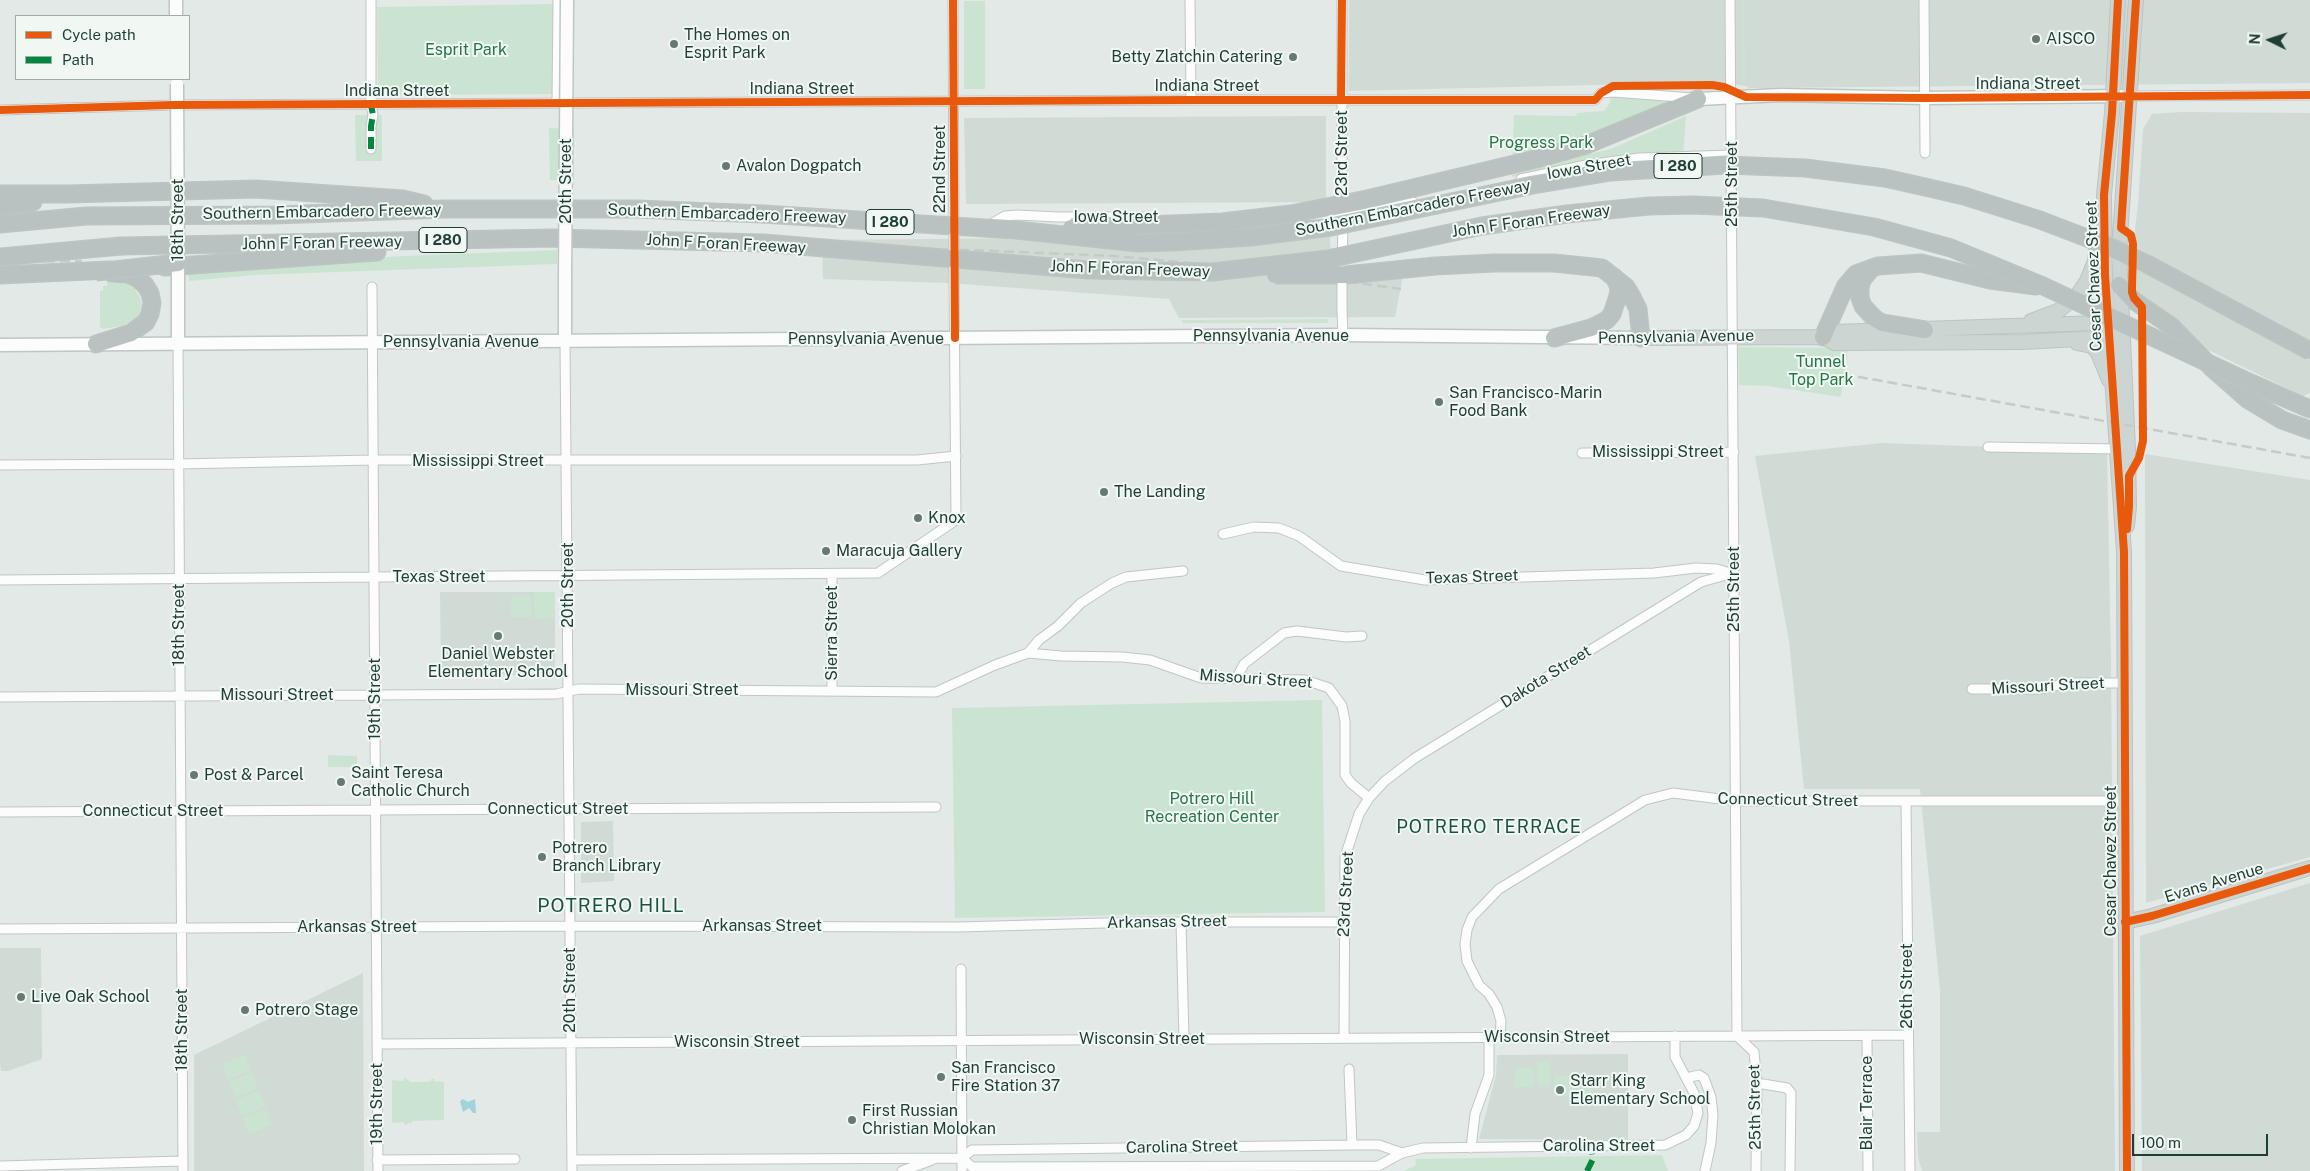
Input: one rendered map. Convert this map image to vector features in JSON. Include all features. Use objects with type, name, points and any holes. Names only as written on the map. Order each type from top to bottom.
[{"type":"highway","points":[[1016,230],[1222,222],[1292,214],[1366,199],[1540,158],[1586,145],[1698,99]]},
{"type":"highway","name":"Southern Embarcadero Freeway","points":[[0,224],[54,218],[121,215],[274,215],[446,209],[637,210],[763,214],[1016,230],[1138,243],[1227,239],[1339,225],[1543,183],[1611,172],[1716,165],[1805,168],[1925,186],[2003,207],[2059,226],[2147,264],[2310,351]]},
{"type":"highway","points":[[0,194],[256,189],[403,199],[446,209]]},
{"type":"highway","points":[[0,208],[107,193],[177,192]]},
{"type":"highway","name":"John F Foran Freeway","points":[[0,257],[121,246],[508,239],[638,239],[764,243],[1088,270],[1172,273],[1212,272],[1318,260],[1482,226],[1527,219],[1615,209],[1693,205],[1763,208],[1874,227],[1951,248],[2043,286],[2310,409]]},
{"type":"highway","points":[[0,275],[191,266],[287,257],[375,252],[508,239]]},
{"type":"highway","points":[[1172,273],[1346,274],[1474,264],[1554,262],[1592,265],[1610,272],[1626,287],[1638,309],[1641,338]]},
{"type":"highway","points":[[0,280],[178,263]]},
{"type":"highway","points":[[1822,337],[1845,286],[1856,274],[1875,267],[1921,263],[1990,280],[2043,286]]},
{"type":"highway","points":[[1875,267],[1862,280],[1860,298],[1863,306],[1874,318],[1882,323],[1925,330]]},
{"type":"highway","points":[[96,272],[128,274],[137,278],[150,293],[151,308],[146,322],[131,334],[96,344]]},
{"type":"highway","points":[[1554,338],[1591,328],[1607,320],[1612,314],[1618,296],[1619,287],[1614,277]]},
{"type":"highway","points":[[2119,284],[2134,300],[2171,326],[2230,385],[2247,399],[2282,420],[2310,430]]},
{"type":"highway","points":[[2113,329],[2152,327],[2182,337]]},
{"type":"main road","points":[[176,0],[176,15]]},
{"type":"main road","name":"20th Street","points":[[565,342],[567,0]]},
{"type":"main road","name":"Cesar Chavez Street","points":[[2118,0],[2113,97],[2104,195],[2104,275],[2113,329],[2122,449]]},
{"type":"main road","name":"Cesar Chavez Street","points":[[2127,1171],[2124,552],[2129,507],[2114,391],[2113,329],[2119,284],[2119,252],[2136,0]]},
{"type":"main road","name":"18th Street","points":[[177,80],[178,343]]},
{"type":"main road","name":"Indiana Street","points":[[1698,99],[1781,95],[1925,98],[2131,96]]},
{"type":"main road","points":[[2012,327],[2058,311],[2076,297],[2087,281],[2095,261],[2104,195]]},
{"type":"main road","name":"Pennsylvania Avenue","points":[[0,345],[1343,335],[1554,338],[1822,337],[1835,332],[2012,327],[2113,329]]},
{"type":"main road","name":"Pennsylvania Avenue","points":[[1822,337],[1835,343],[2062,341],[2113,329]]},
{"type":"main road","points":[[2062,341],[2092,346],[2098,353],[2114,391]]},
{"type":"main road","name":"Evans Avenue","points":[[2126,922],[2152,916],[2310,868]]},
{"type":"street","points":[[370,0],[371,105],[373,115],[371,149]]},
{"type":"street","points":[[557,103],[558,0]]},
{"type":"street","name":"22nd Street","points":[[878,573],[956,520],[954,0]]},
{"type":"street","points":[[1190,0],[1191,100]]},
{"type":"street","name":"23rd Street","points":[[1342,0],[1343,335]]},
{"type":"street","name":"25th Street","points":[[1730,0],[1737,1036],[1754,1052],[1756,1171]]},
{"type":"street","points":[[1924,0],[1925,152]]},
{"type":"street","name":"Indiana Street","points":[[0,110],[164,106],[557,103],[1595,100],[1601,93],[1613,92],[1698,99]]},
{"type":"street","name":"Indiana Street","points":[[2131,96],[2310,95]]},
{"type":"street","name":"Iowa Street","points":[[954,226],[993,223],[1004,216],[1017,215],[1122,218],[1209,215],[1240,220],[1342,216],[1586,165],[1639,158],[1731,155]]},
{"type":"street","name":"19th Street","points":[[372,287],[378,1171]]},
{"type":"street","name":"20th Street","points":[[565,342],[572,1171]]},
{"type":"street","name":"18th Street","points":[[178,343],[177,464],[183,1166]]},
{"type":"street","points":[[1988,447],[2122,449]]},
{"type":"street","name":"Mississippi Street","points":[[1582,453],[1734,452]]},
{"type":"street","name":"Mississippi Street","points":[[0,465],[373,460],[917,460],[956,456]]},
{"type":"street","name":"Texas Street","points":[[1223,534],[1254,527],[1279,528],[1298,536],[1342,566],[1424,580],[1654,573],[1696,568],[1717,569],[1733,573]]},
{"type":"street","points":[[1028,653],[1039,640],[1058,626],[1081,603],[1112,583],[1126,578],[1183,572]]},
{"type":"street","name":"Texas Street","points":[[0,580],[832,575],[878,573]]},
{"type":"street","name":"Dakota Street","points":[[1369,798],[1385,781],[1415,758],[1700,582],[1733,573]]},
{"type":"street","name":"Sierra Street","points":[[832,575],[832,691]]},
{"type":"street","points":[[1236,679],[1244,664],[1284,633],[1297,631],[1346,637],[1362,636]]},
{"type":"street","name":"Missouri Street","points":[[0,697],[556,694],[579,689],[936,692],[995,665],[1028,653],[1061,656],[1122,656],[1150,660],[1201,678],[1305,680],[1329,688],[1342,706],[1345,721],[1346,775],[1351,783],[1369,798]]},
{"type":"street","name":"Missouri Street","points":[[1972,689],[2040,689],[2068,683],[2124,683]]},
{"type":"street","name":"Connecticut Street","points":[[1500,1038],[1500,1021],[1497,1007],[1489,994],[1479,985],[1466,961],[1467,930],[1472,917],[1499,889],[1645,800],[1673,793],[1736,802],[2125,801]]},
{"type":"street","name":"23rd Street","points":[[1344,1038],[1345,857],[1359,814],[1369,798]]},
{"type":"street","name":"26th Street","points":[[1906,802],[1907,1036],[1910,1171]]},
{"type":"street","name":"Connecticut Street","points":[[0,812],[936,807]]},
{"type":"street","points":[[1181,922],[1184,1039]]},
{"type":"street","name":"Arkansas Street","points":[[0,929],[570,926],[959,927],[1181,922],[1344,922]]},
{"type":"street","points":[[961,969],[962,1171]]},
{"type":"street","name":"Blair Terrace","points":[[1867,1035],[1868,1171]]},
{"type":"street","name":"Carolina Street","points":[[572,1160],[939,1157],[962,1158],[972,1167],[1349,1169],[1378,1166],[1402,1153],[1423,1148],[1669,1144],[1686,1135],[1696,1120],[1697,1099],[1675,1057],[1674,1036]]},
{"type":"street","name":"Wisconsin Street","points":[[377,1044],[1907,1036]]},
{"type":"street","points":[[1472,1148],[1475,1114],[1489,1075],[1489,1037]]},
{"type":"street","points":[[1349,1069],[1352,1145]]},
{"type":"street","points":[[1686,1078],[1699,1075],[1704,1078],[1711,1097],[1713,1115],[1711,1143],[1705,1171]]},
{"type":"street","points":[[1756,1083],[1787,1088],[1791,1093],[1790,1171]]},
{"type":"street","name":"Carolina Street","points":[[962,1158],[972,1150],[1352,1145],[1379,1145],[1402,1153]]},
{"type":"street","points":[[902,1171],[939,1157]]},
{"type":"street","points":[[378,1160],[514,1159]]},
{"type":"street","points":[[0,1166],[183,1166]]},
{"type":"shaded area","points":[[1349,0],[2310,0],[2310,83],[1749,88],[1717,82],[1349,91]]},
{"type":"shaded area","points":[[2182,112],[2310,113],[2310,393],[2303,396],[2204,348],[2142,299],[2137,290],[2135,229],[2143,129],[2152,114]]},
{"type":"shaded area","points":[[1326,116],[1326,202],[966,204],[964,118]]},
{"type":"shaded area","points":[[1330,235],[1331,263],[1403,275],[1395,317],[1179,318],[1169,299],[948,283],[823,279],[822,240]]},
{"type":"shaded area","points":[[1882,443],[2107,451],[2111,664],[2115,1171],[1922,1171],[1918,1157],[1917,1132],[1940,1132],[1940,990],[1920,789],[1804,789],[1789,641],[1755,456]]},
{"type":"shaded area","points":[[2145,454],[2310,480],[2310,857],[2146,903]]},
{"type":"shaded area","name":"Daniel Webster Elementary School","points":[[440,592],[555,592],[555,675],[441,675]]},
{"type":"shaded area","points":[[613,821],[614,881],[581,883],[581,822]]},
{"type":"shaded area","points":[[2310,883],[2310,1171],[2142,1171],[2140,936]]},
{"type":"shaded area","name":"Live Oak School","points":[[0,948],[41,948],[42,1059],[8,1071],[1,1071],[0,1064]]},
{"type":"shaded area","points":[[363,973],[364,1171],[194,1171],[194,1055]]},
{"type":"shaded area","name":"Starr King Elementary School","points":[[1628,1054],[1628,1140],[1479,1139],[1496,1075],[1497,1055]]},
{"type":"green space","points":[[1742,0],[1744,0],[1745,81],[1742,81]]},
{"type":"green space","points":[[964,1],[985,1],[985,89],[964,89]]},
{"type":"green space","name":"Esprit Park","points":[[554,4],[552,94],[382,95],[378,90],[377,7]]},
{"type":"green space","name":"Progress Park","points":[[1611,97],[1664,101],[1664,104],[1660,108],[1581,141],[1589,154],[1611,149],[1686,116],[1683,156],[1584,163],[1512,177],[1514,115],[1576,116],[1577,113],[1604,111],[1610,103]]},
{"type":"green space","points":[[355,115],[382,115],[382,161],[356,161]]},
{"type":"green space","points":[[549,128],[574,129],[574,180],[550,180]]},
{"type":"green space","points":[[557,250],[557,264],[254,275],[189,281],[188,271],[404,256]]},
{"type":"green space","points":[[115,280],[129,284],[135,289],[142,306],[139,315],[133,323],[130,322],[122,326],[103,329],[100,327],[100,291],[103,291],[103,286],[107,286],[107,281]]},
{"type":"green space","points":[[1328,319],[1328,323],[1182,323],[1182,320]]},
{"type":"green space","name":"Tunnel Top Park","points":[[1738,347],[1848,348],[1841,397],[1768,386],[1739,385]]},
{"type":"green space","points":[[534,592],[555,592],[555,618],[534,619]]},
{"type":"green space","points":[[531,595],[532,617],[511,617],[511,596]]},
{"type":"green space","name":"Potrero Hill Recreation Center","points":[[1322,700],[1325,912],[955,918],[952,708]]},
{"type":"green space","points":[[328,755],[357,756],[357,767],[328,767]]},
{"type":"green space","points":[[245,1055],[251,1070],[228,1079],[222,1064]]},
{"type":"green space","points":[[1550,1061],[1550,1087],[1537,1087],[1537,1062]]},
{"type":"green space","points":[[1515,1068],[1533,1068],[1534,1087],[1515,1087]]},
{"type":"green space","points":[[252,1073],[258,1088],[235,1097],[229,1082]]},
{"type":"green space","points":[[1577,1074],[1592,1074],[1592,1098],[1577,1098]]},
{"type":"green space","points":[[1554,1076],[1575,1076],[1575,1096],[1554,1096]]},
{"type":"green space","points":[[405,1078],[411,1082],[426,1082],[434,1079],[434,1081],[444,1082],[444,1120],[412,1121],[412,1123],[407,1123],[407,1125],[404,1122],[392,1123],[392,1080],[403,1081]]},
{"type":"green space","points":[[259,1091],[265,1106],[242,1116],[236,1100]]},
{"type":"green space","points":[[266,1109],[272,1125],[249,1134],[243,1118]]},
{"type":"green space","points":[[1662,1155],[1668,1171],[1404,1171],[1416,1165],[1415,1159]]},
{"type":"water","points":[[463,1099],[468,1102],[475,1099],[476,1113],[473,1113],[469,1108],[463,1112],[460,1101]]},
{"type":"railway","points":[[839,250],[970,250],[1114,256],[1258,269],[1401,289]]},
{"type":"railway","points":[[0,262],[82,261]]},
{"type":"railway","points":[[1843,374],[2310,458]]},
{"type":"marked path","points":[[371,105],[373,115],[371,149]]},
{"type":"marked path","points":[[1587,1171],[1593,1159],[1592,1154]]},
{"type":"cycle path","points":[[953,0],[955,338]]},
{"type":"cycle path","points":[[1341,100],[1342,0]]},
{"type":"cycle path","points":[[2118,0],[2112,113],[2104,195],[2105,275],[2124,552],[2127,1171]]},
{"type":"cycle path","points":[[2127,529],[2129,476],[2139,458],[2143,441],[2142,307],[2134,298],[2132,292],[2133,244],[2131,235],[2121,228],[2136,0]]},
{"type":"cycle path","points":[[0,110],[173,105],[1595,100],[1601,93],[1613,86],[1712,85],[1724,87],[1746,97],[1925,98],[2310,95]]},
{"type":"cycle path","points":[[2125,922],[2152,916],[2310,868]]},
{"type":"place","name":"AISCO","points":[[2036,39]]},
{"type":"place","name":"The Homes on Esprit Park","points":[[674,44]]},
{"type":"place","name":"Betty Zlatchin Catering","points":[[1293,57]]},
{"type":"place","name":"Avalon Dogpatch","points":[[726,166]]},
{"type":"place","name":"San Francisco-Marin Food Bank","points":[[1439,402]]},
{"type":"place","name":"The Landing","points":[[1104,492]]},
{"type":"place","name":"Knox","points":[[918,518]]},
{"type":"place","name":"Maracuja Gallery","points":[[826,551]]},
{"type":"place","name":"Daniel Webster Elementary School","points":[[498,636]]},
{"type":"place","name":"Post & Parcel","points":[[194,775]]},
{"type":"place","name":"Saint Teresa Catholic Church","points":[[341,782]]},
{"type":"place","name":"Potrero Branch Library","points":[[542,857]]},
{"type":"place","name":"Live Oak School","points":[[21,997]]},
{"type":"place","name":"Potrero Stage","points":[[245,1010]]},
{"type":"place","name":"San Francisco Fire Station 37","points":[[941,1077]]},
{"type":"place","name":"Starr King Elementary School","points":[[1560,1090]]},
{"type":"place","name":"First Russian Christian Molokan","points":[[852,1120]]},
{"type":"district","name":"POTRERO TERRACE","points":[[1489,827]]},
{"type":"district","name":"POTRERO HILL","points":[[611,906]]}]
